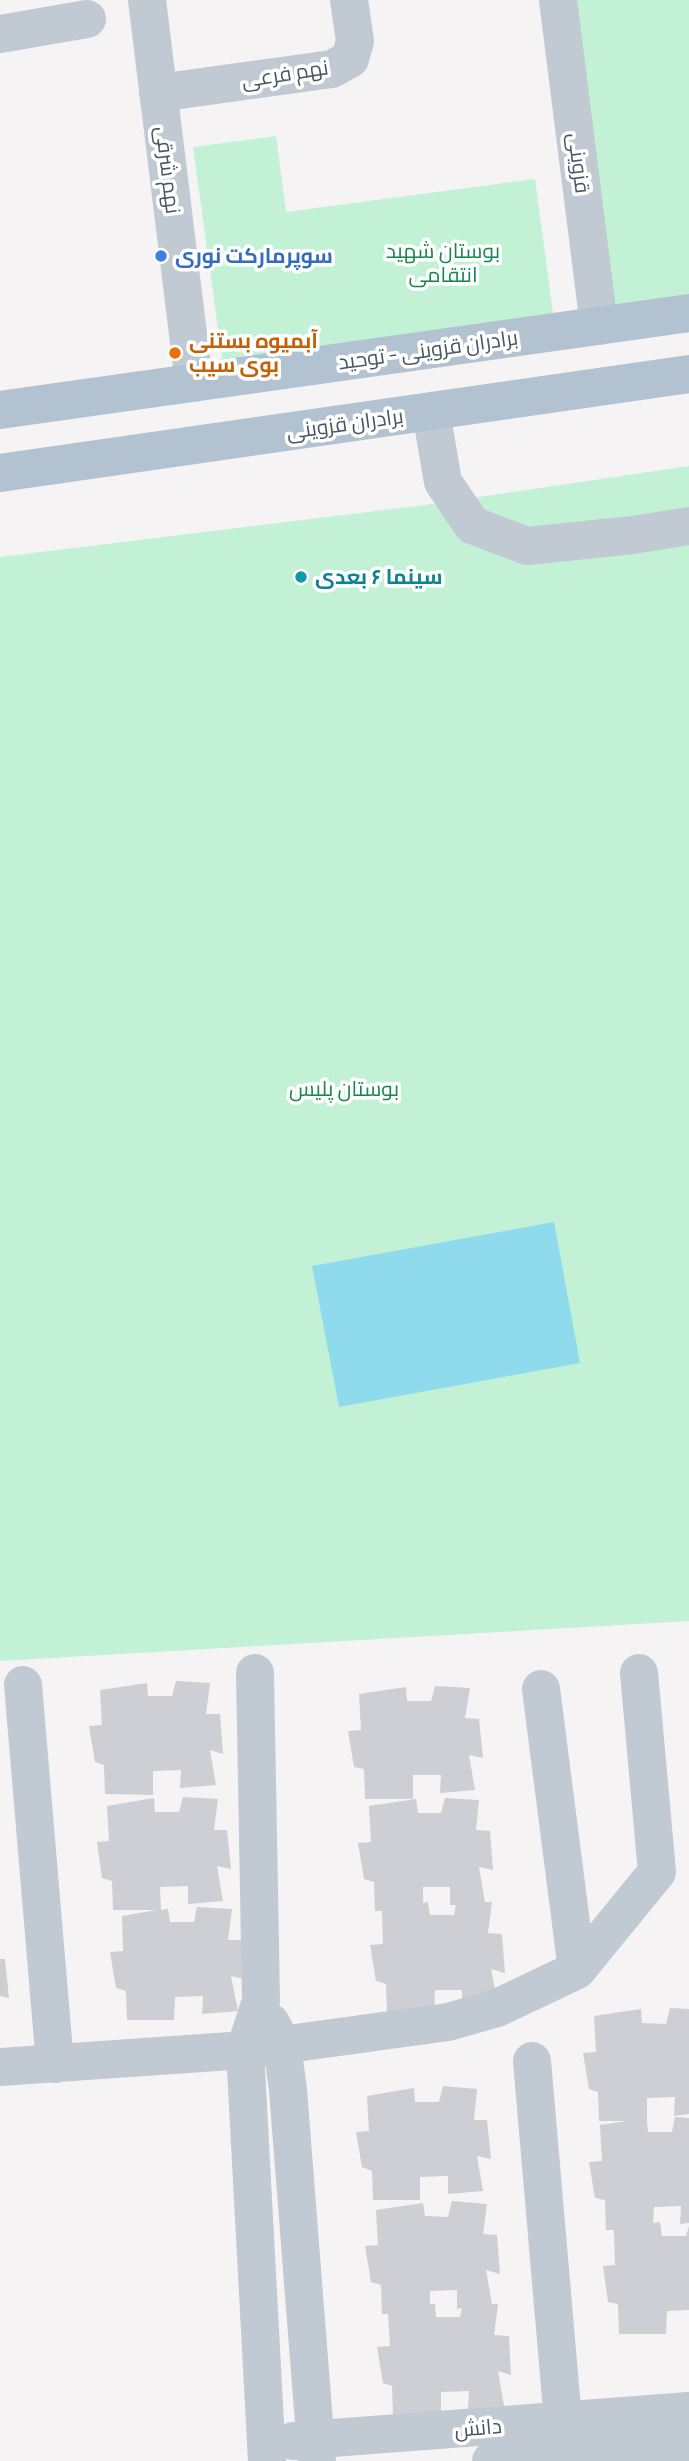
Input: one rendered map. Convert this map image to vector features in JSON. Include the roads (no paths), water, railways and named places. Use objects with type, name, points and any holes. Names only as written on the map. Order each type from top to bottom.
[{"type":"main road","name":"برادران قزوینی - توحید","points":[[0,410],[689,313]]},
{"type":"main road","name":"برادران قزوینی","points":[[0,473],[689,374]]},
{"type":"street","name":"نهم شرقی","points":[[147,0],[194,383]]},
{"type":"street","name":"نهم فرعی","points":[[158,93],[332,69],[350,59],[355,41],[349,0]]},
{"type":"street","name":"قزوینی","points":[[558,0],[599,326]]},
{"type":"street","points":[[0,34],[88,19]]},
{"type":"street","points":[[430,412],[443,482],[472,525],[527,546],[689,526]]},
{"type":"street","points":[[256,1673],[261,2001],[245,2050],[267,2451]]},
{"type":"street","points":[[0,2067],[245,2050],[448,2022],[497,2008],[577,1970],[657,1871],[639,1673]]},
{"type":"street","points":[[23,1685],[55,2064]]},
{"type":"street","points":[[541,1689],[577,1970]]},
{"type":"street","points":[[261,2001],[282,2045],[288,2090],[317,2450]]},
{"type":"street","points":[[531,2061],[563,2446]]},
{"type":"street","name":"دانش","points":[[491,2461],[563,2446],[689,2411]]},
{"type":"street","name":"دانش","points":[[267,2451],[689,2446]]},
{"type":"water","points":[[554,1222],[580,1363],[339,1407],[312,1266]]},
{"type":"place","name":"سوپرمارکت نوری","points":[[161,256]]},
{"type":"place","name":"آبمیوه بستنی بوی سیب","points":[[175,353]]},
{"type":"place","name":"سینما ۶ بعدی","points":[[301,577]]},
{"type":"park label","name":"بوستان شهید انتقامی","points":[[443,263]]},
{"type":"park label","name":"بوستان پلیس","points":[[344,1089]]}]
